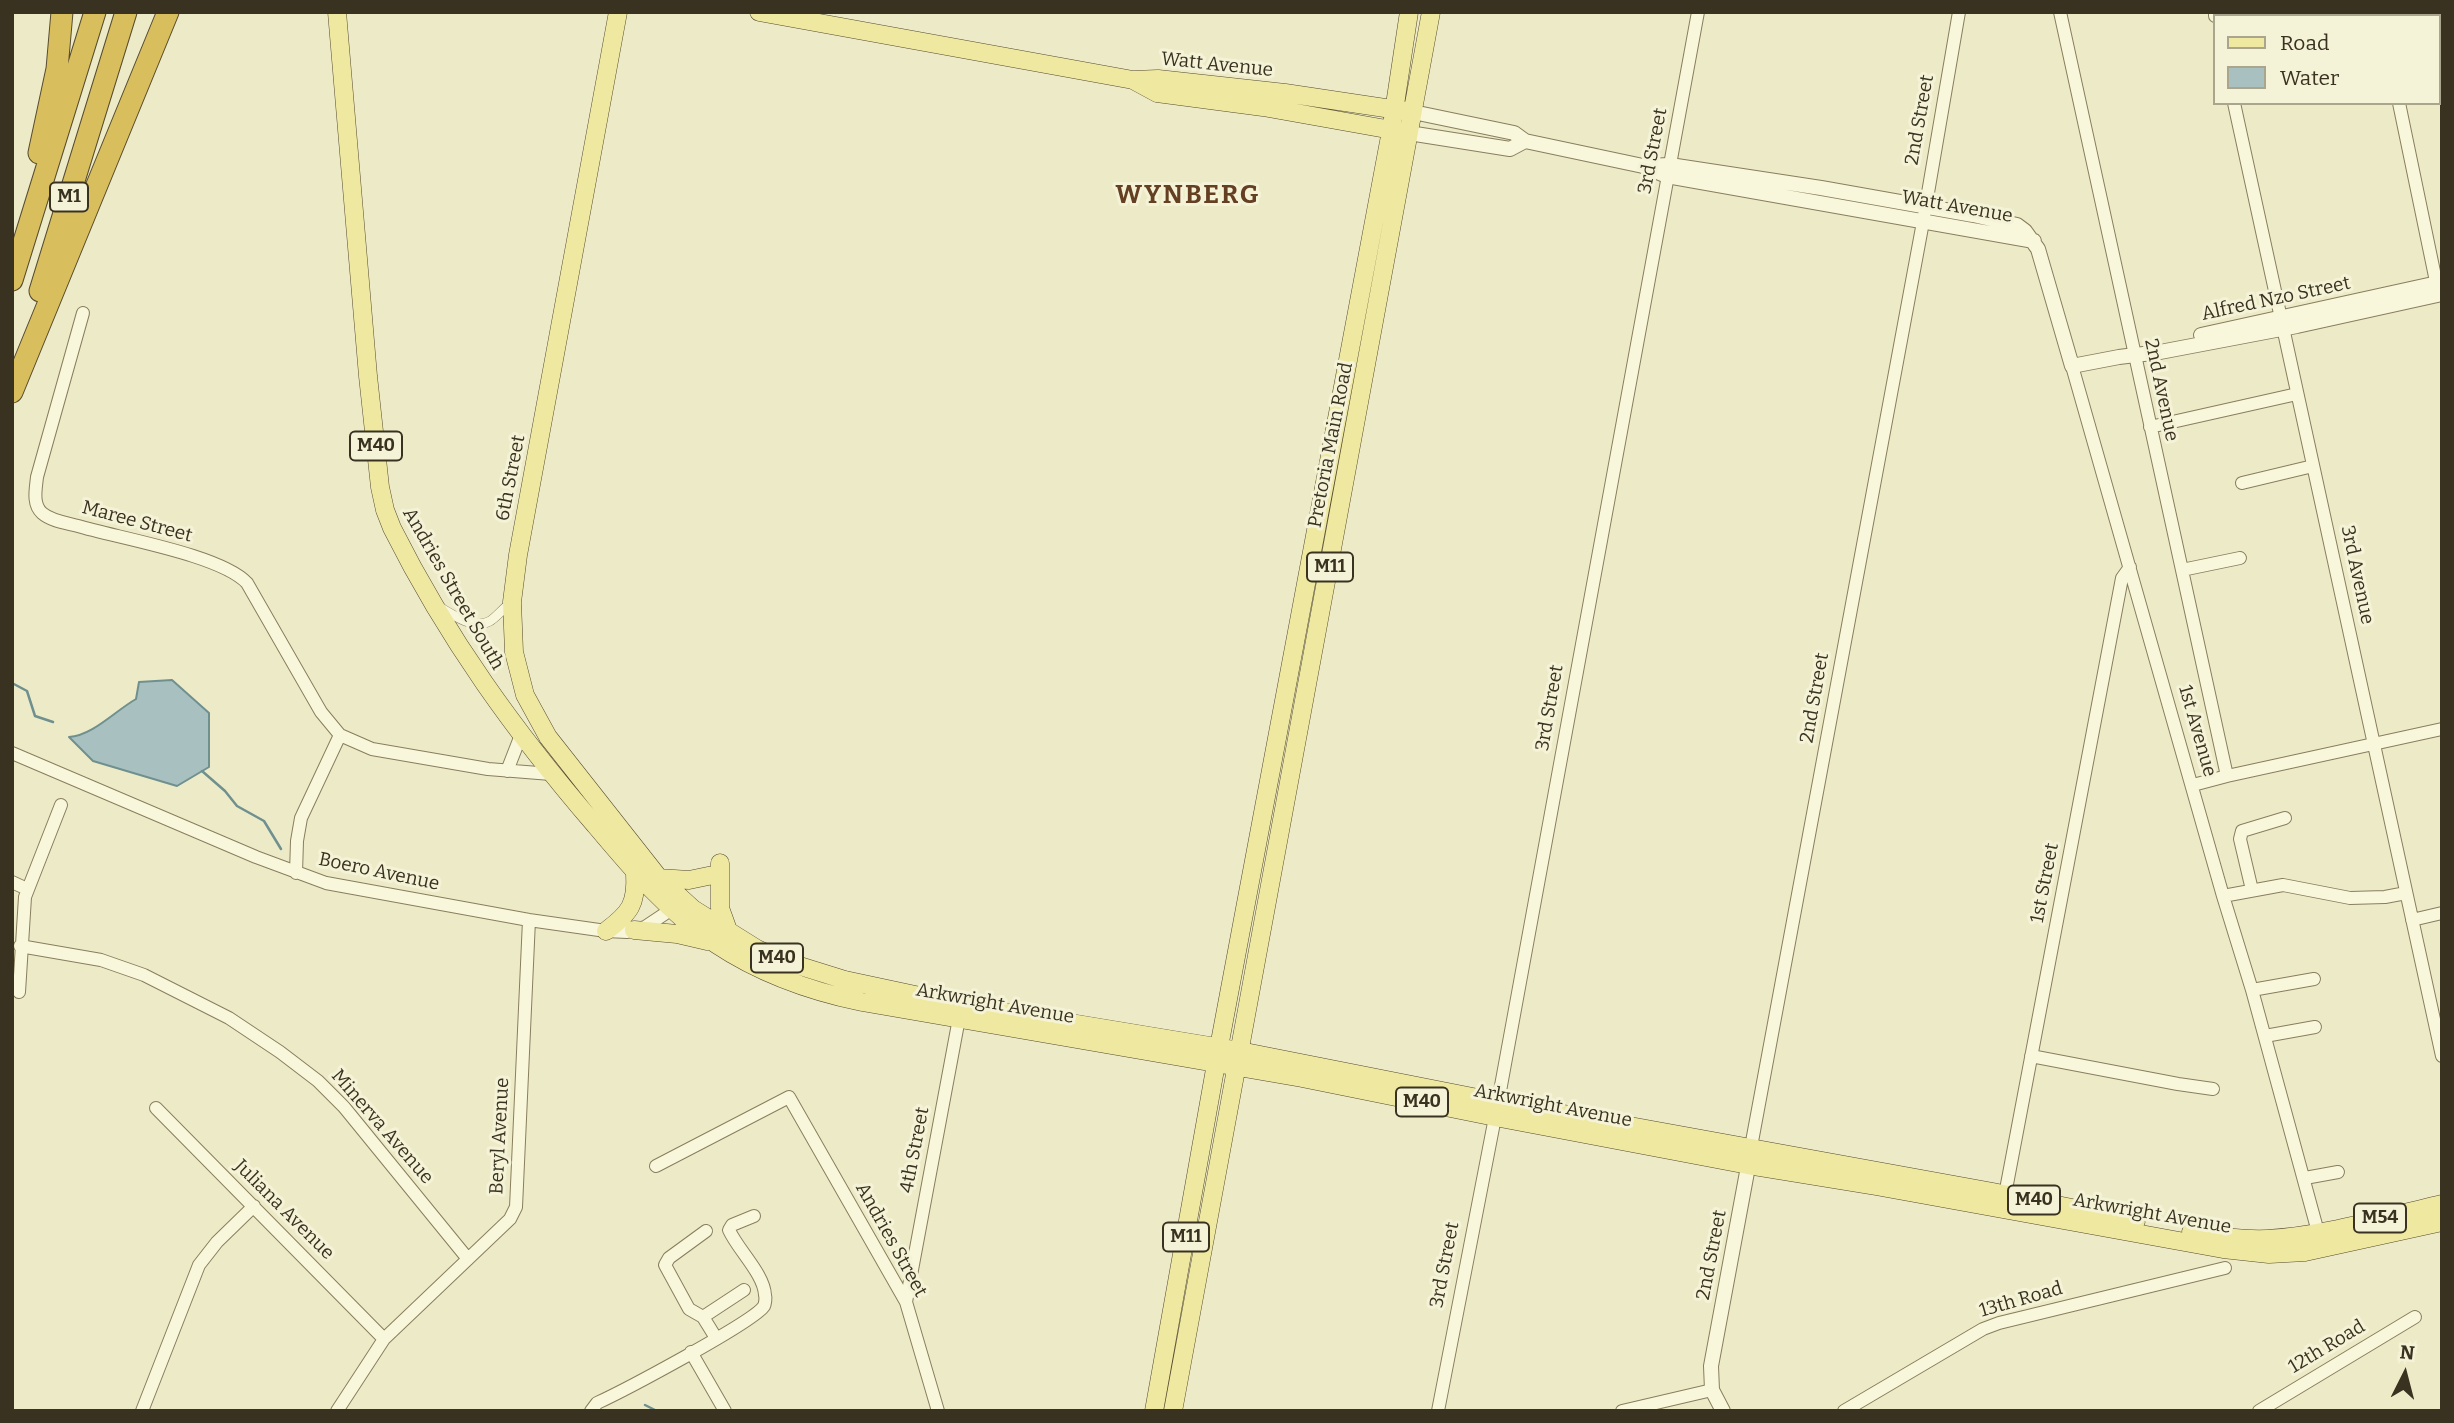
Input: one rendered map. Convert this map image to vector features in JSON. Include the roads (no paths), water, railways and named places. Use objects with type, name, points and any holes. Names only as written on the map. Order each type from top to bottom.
[{"type":"highway","points":[[12,275],[57,69],[62,12]]},
{"type":"highway","name":"M1","points":[[12,280],[95,12]]},
{"type":"highway","name":"M1","points":[[12,382],[126,12]]},
{"type":"highway","points":[[12,392],[168,12]]},
{"type":"main road","name":"Andries Street South","points":[[337,12],[367,363],[380,487],[385,510],[392,528],[474,672],[551,774],[635,873],[678,905]]},
{"type":"main road","name":"6th Street","points":[[618,12],[518,555],[512,602],[514,652],[519,678],[534,714],[564,759],[678,905]]},
{"type":"main road","name":"Watt Avenue","points":[[759,12],[1133,80],[1157,93],[1250,97],[1413,112]]},
{"type":"main road","name":"Pretoria Main Road","points":[[1239,1059],[1400,132],[1393,109],[1409,12]]},
{"type":"main road","name":"Pretoria Main Road","points":[[1218,1055],[1400,132],[1413,112],[1431,12]]},
{"type":"main road","name":"Watt Avenue","points":[[1250,97],[1400,132]]},
{"type":"main road","points":[[634,930],[723,939],[717,869],[689,880],[659,878]]},
{"type":"main road","points":[[606,931],[620,921],[632,905],[635,873]]},
{"type":"main road","name":"Arkwright Avenue","points":[[678,905],[723,939],[757,949],[810,971],[960,1012],[1239,1059],[1314,1080],[2004,1201],[2248,1252],[2287,1254],[2321,1241]]},
{"type":"main road","name":"Arkwright Avenue","points":[[960,1012],[1195,1044],[1218,1055]]},
{"type":"main road","points":[[1195,1044],[1225,1018]]},
{"type":"main road","points":[[1246,1022],[1266,1056]]},
{"type":"main road","name":"M11","points":[[1154,1411],[1218,1055]]},
{"type":"main road","name":"Arkwright Avenue","points":[[1239,1059],[1266,1056],[1496,1110]]},
{"type":"main road","name":"M11","points":[[1173,1411],[1239,1059]]},
{"type":"main road","name":"M54","points":[[2321,1241],[2442,1203]]},
{"type":"main road","name":"M54","points":[[2321,1241],[2442,1222]]},
{"type":"street","name":"3rd Street","points":[[1438,1411],[1698,12]]},
{"type":"street","name":"2nd Street","points":[[1712,1390],[1711,1366],[1923,222],[1959,12]]},
{"type":"street","name":"2nd Avenue","points":[[2060,12],[2227,776]]},
{"type":"street","name":"3rd Avenue","points":[[2234,105],[2442,1056]]},
{"type":"street","points":[[2399,105],[2440,289]]},
{"type":"street","name":"Watt Avenue","points":[[1413,112],[1514,133],[1525,141],[1643,166],[1925,206],[2006,222],[2025,230],[2034,241]]},
{"type":"street","name":"Watt Avenue","points":[[1400,132],[1510,149],[1525,141]]},
{"type":"street","name":"Watt Avenue","points":[[1669,170],[1923,222],[2034,241]]},
{"type":"street","name":"1st Avenue","points":[[2034,241],[2252,990],[2321,1241]]},
{"type":"street","name":"Alfred Nzo Street","points":[[2072,366],[2440,289]]},
{"type":"street","name":"Maree Street","points":[[83,313],[40,467],[36,489],[37,507],[43,514],[60,521],[206,560],[241,576],[310,694],[340,735],[372,749],[507,771],[551,774]]},
{"type":"street","points":[[2150,427],[2297,394]]},
{"type":"street","points":[[2242,483],[2313,466]]},
{"type":"street","points":[[2182,570],[2240,558]]},
{"type":"street","name":"1st Street","points":[[2004,1201],[2122,578],[2130,567]]},
{"type":"street","points":[[434,603],[469,623],[480,624],[489,621],[512,602]]},
{"type":"street","points":[[2193,785],[2442,729]]},
{"type":"street","points":[[507,771],[521,734]]},
{"type":"street","points":[[296,873],[301,818],[340,735]]},
{"type":"street","name":"Boero Avenue","points":[[12,753],[296,873],[360,891],[606,931],[634,930],[654,922],[678,905]]},
{"type":"street","points":[[19,992],[20,946],[27,889],[61,805]]},
{"type":"street","points":[[2252,890],[2240,839],[2242,831],[2285,818]]},
{"type":"street","points":[[12,882],[27,889]]},
{"type":"street","points":[[2223,896],[2292,886],[2325,895],[2363,899],[2406,893]]},
{"type":"street","points":[[2412,920],[2442,913]]},
{"type":"street","name":"Beryl Avenue","points":[[337,1411],[384,1339],[510,1219],[516,1207],[529,920]]},
{"type":"street","name":"Minerva Avenue","points":[[20,946],[101,960],[144,975],[229,1018],[280,1052],[318,1081],[344,1107],[468,1259]]},
{"type":"street","points":[[2252,990],[2314,979]]},
{"type":"street","name":"4th Street","points":[[906,1302],[960,1012]]},
{"type":"street","points":[[2265,1036],[2315,1027]]},
{"type":"street","points":[[2031,1056],[2213,1089]]},
{"type":"street","name":"Andries Street","points":[[656,1166],[789,1097],[906,1302],[938,1411]]},
{"type":"street","name":"Juliana Avenue","points":[[156,1108],[384,1339]]},
{"type":"street","points":[[2305,1178],[2338,1172]]},
{"type":"street","points":[[142,1411],[199,1265],[217,1242],[254,1206]]},
{"type":"street","points":[[592,1411],[597,1403],[716,1338],[755,1315],[764,1306],[765,1294],[760,1280],[729,1230],[732,1225],[754,1216]]},
{"type":"street","points":[[706,1231],[669,1258],[666,1265],[689,1309],[703,1317],[716,1338]]},
{"type":"street","name":"13th Road","points":[[1844,1411],[1999,1322],[2225,1268]]},
{"type":"street","points":[[703,1317],[744,1290]]},
{"type":"street","name":"12th Road","points":[[2259,1411],[2414,1317]]},
{"type":"street","points":[[691,1352],[726,1411]]},
{"type":"street","points":[[1622,1411],[1712,1390],[1723,1411]]},
{"type":"water","points":[[172,680],[209,713],[209,767],[177,786],[93,761],[69,737],[95,728],[136,699],[139,682]]},
{"type":"waterway","points":[[12,683],[27,691],[35,716],[53,722]]},
{"type":"waterway","points":[[202,771],[225,791],[237,806],[264,821],[281,849]]},
{"type":"waterway","points":[[645,1405],[657,1411]]},
{"type":"district","name":"WYNBERG","points":[[1188,196]]}]
